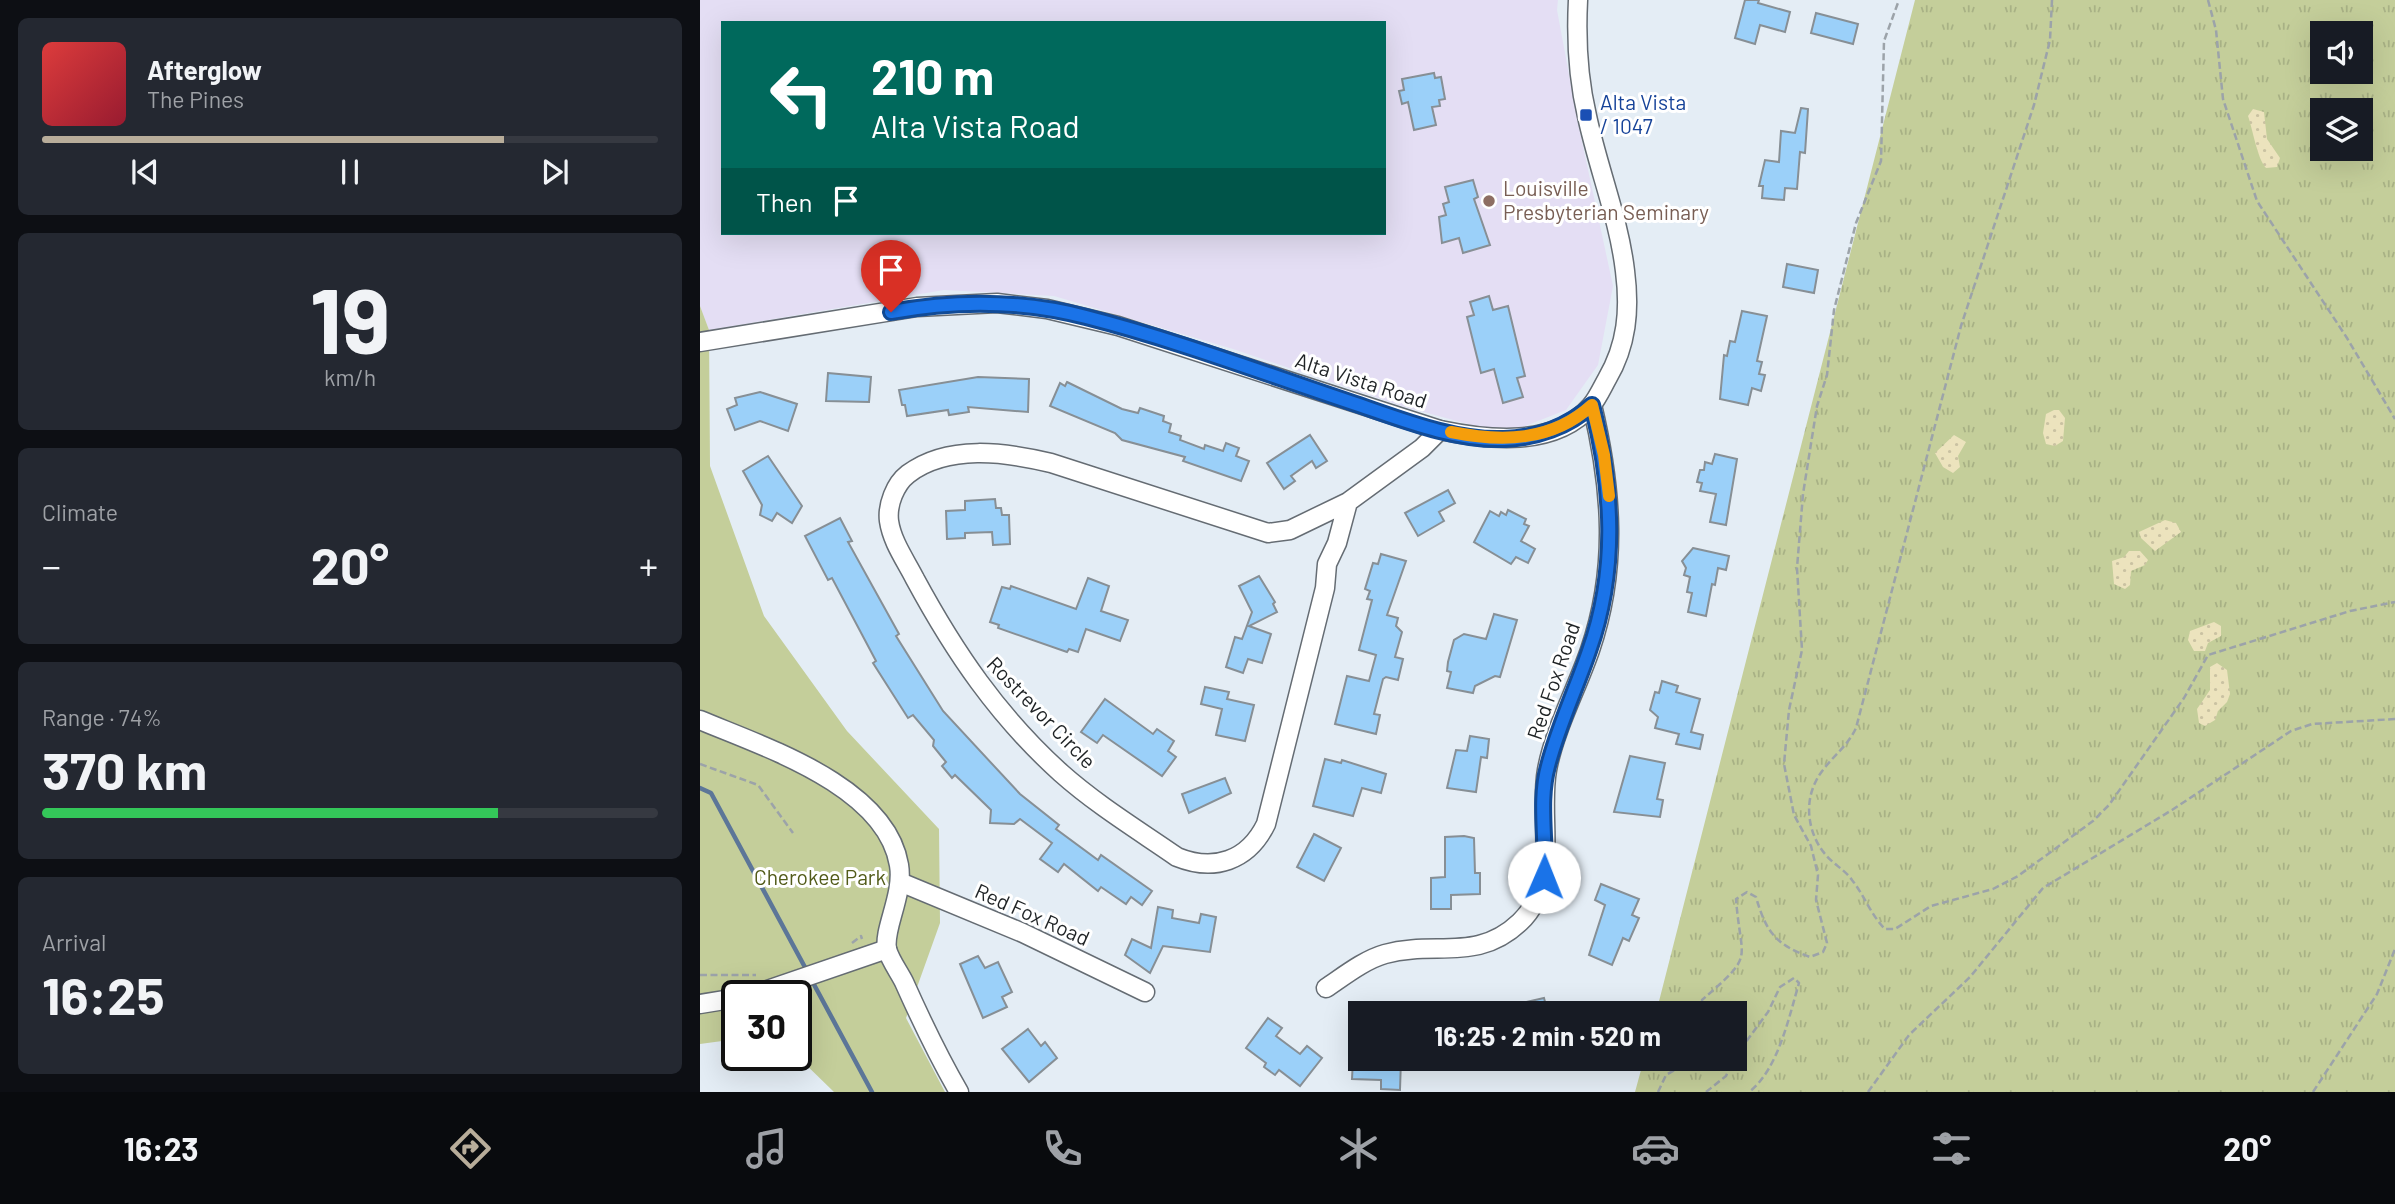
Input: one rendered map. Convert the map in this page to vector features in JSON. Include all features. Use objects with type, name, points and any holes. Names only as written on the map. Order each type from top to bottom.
[{"type":"street","name":"Alta Vista Road","points":[[700,342],[917,307],[997,303],[1046,309],[1107,323],[1440,430],[1481,439],[1533,436],[1576,419],[1592,405],[1618,359],[1626,327],[1628,297],[1625,269],[1580,78],[1578,0]]},
{"type":"street","name":"Red Fox Road","points":[[1326,988],[1385,954],[1483,946],[1522,921],[1536,902],[1545,864],[1544,791],[1548,766],[1598,622],[1611,541],[1604,455],[1592,405]]},
{"type":"street","name":"Rostrevor Circle","points":[[1348,502],[1338,543],[1327,564],[1325,588],[1266,824],[1244,853],[1227,862],[1208,865],[1177,857],[1091,797],[1061,772],[988,696],[944,633],[897,545],[889,522],[891,499],[902,478],[922,463],[972,454],[1016,455],[1268,533],[1290,530],[1348,502],[1422,448],[1440,430]]},
{"type":"street","points":[[700,720],[819,772],[873,816],[891,841],[900,867],[900,882],[887,949],[919,1019],[959,1092]]},
{"type":"street","name":"Red Fox Road","points":[[900,882],[1023,933],[1144,992]]},
{"type":"street","points":[[792,980],[854,951],[887,949]]},
{"type":"street","points":[[700,1004],[721,1001]]},
{"type":"path","points":[[1702,1001],[1742,961],[1744,949],[1738,927],[1736,899],[1747,892],[1756,897],[1764,925],[1787,949],[1810,957],[1822,952],[1827,943],[1816,901],[1818,875],[1814,856],[1794,815],[1784,764],[1789,709],[1802,650],[1797,568],[1803,494],[1817,406],[1827,375],[1834,310],[1856,223],[1881,161],[1884,41],[1899,0]]},
{"type":"path","points":[[2053,0],[2050,40],[2034,107],[1961,326],[1856,728],[1849,743],[1821,771],[1813,787],[1810,826],[1815,841],[1826,856],[1852,879],[1885,929],[1895,929],[1931,906],[1993,889],[2018,876],[2093,821],[2109,805],[2184,698],[2208,655],[2350,611],[2395,602]]},
{"type":"path","points":[[2208,0],[2216,30],[2223,99],[2257,201],[2347,338],[2395,419]]},
{"type":"path","points":[[1868,1092],[1909,1035],[1970,977],[2043,888],[2172,810],[2291,731],[2312,723],[2395,719]]},
{"type":"path","points":[[700,764],[758,785],[793,833]]},
{"type":"path","points":[[854,951],[861,936]]},
{"type":"path","points":[[2313,1092],[2378,993],[2395,949]]},
{"type":"path","points":[[700,975],[767,974]]},
{"type":"path","points":[[1747,1040],[1768,1012],[1780,987],[1794,978],[1798,983],[1771,1064],[1757,1086],[1749,1092]]},
{"type":"path","points":[[1658,1092],[1666,1075],[1673,1071]]},
{"type":"path","points":[[1706,1092],[1726,1076],[1728,1071]]},
{"type":"shaded area","name":"Louisville Presbyterian Seminary","points":[[700,0],[1558,0],[1557,10],[1578,123],[1613,286],[1598,365],[1566,410],[1505,434],[1405,407],[1233,349],[1054,296],[944,290],[709,330],[700,306]]},
{"type":"green space","points":[[1915,0],[2395,0],[2395,1092],[1635,1092],[1641,1071],[1747,1071],[1747,1001],[1659,1001]]},
{"type":"green space","name":"Cherokee Park","points":[[700,306],[709,330],[710,466],[764,616],[847,731],[939,829],[940,923],[906,1018],[945,1092],[834,1092],[812,1071],[812,980],[721,980],[721,1041],[700,1044]]},
{"type":"sand","points":[[2253,109],[2264,112],[2267,139],[2280,158],[2277,167],[2266,168],[2260,158],[2248,116]]},
{"type":"sand","points":[[2059,410],[2065,418],[2063,441],[2055,446],[2046,444],[2043,433],[2046,414]]},
{"type":"sand","points":[[1954,435],[1966,442],[1958,456],[1960,467],[1953,473],[1943,467],[1935,453]]},
{"type":"sand","points":[[2165,520],[2176,523],[2181,532],[2155,551],[2141,538],[2139,532]]},
{"type":"sand","points":[[2129,551],[2140,551],[2148,560],[2145,565],[2131,571],[2130,585],[2125,589],[2114,584],[2112,561],[2124,557]]},
{"type":"sand","points":[[2214,622],[2221,626],[2221,636],[2208,643],[2205,651],[2194,651],[2188,640],[2190,631]]},
{"type":"sand","points":[[2217,663],[2227,670],[2230,694],[2215,720],[2205,726],[2199,723],[2197,709],[2210,690],[2210,667]]},
{"type":"building","points":[[1745,0],[1759,0],[1758,3],[1790,12],[1785,32],[1760,25],[1755,44],[1735,38]]},
{"type":"building","points":[[1816,13],[1858,24],[1853,44],[1811,33]]},
{"type":"building","points":[[1434,73],[1435,78],[1441,77],[1445,99],[1439,100],[1440,106],[1432,107],[1436,125],[1414,130],[1408,102],[1402,104],[1399,91],[1404,90],[1402,79]]},
{"type":"building","points":[[1801,108],[1808,109],[1805,153],[1800,152],[1797,189],[1785,188],[1784,200],[1762,198],[1763,186],[1759,186],[1765,160],[1779,162],[1781,131],[1795,133]]},
{"type":"building","points":[[1473,180],[1478,197],[1474,199],[1490,245],[1463,253],[1459,238],[1442,243],[1439,217],[1446,215],[1443,204],[1449,202],[1445,187]]},
{"type":"building","points":[[1787,264],[1818,270],[1814,293],[1783,287]]},
{"type":"building","points":[[1489,296],[1493,310],[1508,306],[1525,376],[1517,378],[1523,397],[1503,403],[1494,369],[1481,373],[1467,317],[1474,315],[1470,302]]},
{"type":"building","points":[[1742,311],[1767,316],[1757,361],[1762,362],[1759,374],[1765,375],[1761,391],[1752,388],[1748,405],[1720,399],[1724,355],[1727,356],[1730,341],[1735,342]]},
{"type":"building","points":[[828,373],[871,377],[869,402],[826,401]]},
{"type":"building","points":[[978,377],[1029,379],[1028,412],[968,407],[969,412],[949,415],[948,410],[907,416],[899,390]]},
{"type":"building","points":[[1067,382],[1122,409],[1138,413],[1140,408],[1164,416],[1163,421],[1171,424],[1169,432],[1181,436],[1180,440],[1204,449],[1205,445],[1223,451],[1226,443],[1239,448],[1236,456],[1249,461],[1241,481],[1183,461],[1185,457],[1122,440],[1115,433],[1050,406],[1060,383],[1065,386]]},
{"type":"building","points":[[760,392],[797,404],[788,431],[760,421],[735,430],[727,409],[737,405],[735,398]]},
{"type":"building","points":[[1310,435],[1327,461],[1316,468],[1312,461],[1291,476],[1295,481],[1284,489],[1267,463]]},
{"type":"building","points":[[1715,454],[1737,459],[1726,525],[1710,522],[1716,494],[1700,491],[1702,483],[1697,482],[1705,462],[1712,464]]},
{"type":"building","points":[[768,456],[802,506],[792,523],[777,513],[772,521],[760,515],[762,505],[743,471]]},
{"type":"building","points":[[1448,490],[1455,503],[1439,512],[1444,521],[1418,536],[1405,513]]},
{"type":"building","points":[[995,499],[996,508],[1001,508],[1002,515],[1009,515],[1010,544],[993,545],[992,532],[965,533],[965,538],[947,539],[946,511],[965,510],[965,501]]},
{"type":"building","points":[[1508,510],[1526,519],[1524,524],[1529,526],[1521,541],[1535,549],[1528,563],[1516,557],[1511,564],[1474,542],[1490,511],[1499,516],[1501,512],[1506,515]]},
{"type":"building","points":[[840,518],[852,541],[848,542],[899,634],[896,636],[943,711],[1020,794],[1059,825],[1056,829],[1098,860],[1101,855],[1152,891],[1142,905],[1131,897],[1126,904],[1101,887],[1098,891],[1064,864],[1058,872],[1040,859],[1052,843],[1020,819],[1014,824],[990,823],[991,810],[955,775],[952,778],[942,766],[946,762],[933,746],[934,740],[913,715],[908,718],[873,663],[876,661],[832,578],[828,580],[805,536]]},
{"type":"building","points":[[1693,548],[1729,556],[1726,570],[1718,568],[1706,616],[1688,612],[1692,593],[1687,592],[1690,577],[1684,575],[1686,568],[1682,561]]},
{"type":"building","points":[[1381,554],[1406,561],[1387,615],[1398,618],[1396,626],[1402,632],[1395,657],[1403,659],[1398,680],[1386,677],[1383,679],[1374,714],[1380,715],[1376,734],[1335,724],[1347,676],[1369,681],[1376,655],[1359,650],[1372,600],[1367,599],[1370,591],[1365,589],[1373,563],[1378,564]]},
{"type":"building","points":[[1259,576],[1275,602],[1273,604],[1277,612],[1249,626],[1271,634],[1262,663],[1248,659],[1243,673],[1226,667],[1235,637],[1242,639],[1252,612],[1239,586]]},
{"type":"building","points":[[1088,578],[1109,586],[1101,611],[1128,620],[1120,641],[1086,629],[1078,652],[1069,649],[1067,652],[998,628],[999,625],[990,622],[1002,587],[1010,589],[1011,586],[1076,609]]},
{"type":"building","points":[[1494,614],[1517,620],[1500,677],[1495,676],[1475,686],[1473,693],[1447,688],[1451,672],[1447,671],[1448,662],[1454,640],[1464,634],[1486,639]]},
{"type":"building","points":[[1662,681],[1678,686],[1676,692],[1700,699],[1691,732],[1703,735],[1700,749],[1676,744],[1679,734],[1655,728],[1658,717],[1650,710],[1655,692],[1659,693]]},
{"type":"building","points":[[1205,687],[1229,692],[1227,699],[1254,705],[1245,741],[1216,735],[1222,709],[1201,704]]},
{"type":"building","points":[[1105,699],[1153,734],[1157,729],[1174,741],[1168,751],[1176,757],[1162,776],[1103,735],[1097,743],[1081,732]]},
{"type":"building","points":[[1470,736],[1489,739],[1487,758],[1481,757],[1476,792],[1447,788],[1456,750],[1467,751]]},
{"type":"building","points":[[1630,756],[1665,763],[1657,799],[1663,800],[1660,817],[1614,812]]},
{"type":"building","points":[[1325,759],[1341,763],[1342,760],[1386,774],[1381,793],[1362,788],[1353,816],[1313,806]]},
{"type":"building","points":[[1225,778],[1231,793],[1189,813],[1182,794]]},
{"type":"building","points":[[1314,834],[1341,848],[1324,881],[1297,867]]},
{"type":"building","points":[[1445,837],[1474,838],[1475,873],[1480,873],[1480,894],[1451,895],[1451,909],[1431,909],[1431,878],[1445,877]]},
{"type":"building","points":[[1601,884],[1639,899],[1632,915],[1639,918],[1629,941],[1623,938],[1612,965],[1589,955],[1605,905],[1595,900]]},
{"type":"building","points":[[1158,907],[1173,910],[1172,918],[1199,923],[1201,914],[1216,917],[1210,952],[1163,946],[1150,973],[1125,955],[1132,939],[1151,948]]},
{"type":"building","points":[[978,956],[985,968],[998,962],[1012,992],[1002,997],[1007,1007],[983,1018],[960,964]]},
{"type":"building","points":[[1268,1018],[1282,1028],[1276,1036],[1300,1054],[1307,1046],[1322,1058],[1300,1086],[1279,1070],[1275,1075],[1264,1067],[1266,1063],[1246,1048]]},
{"type":"building","points":[[1028,1029],[1041,1046],[1045,1042],[1057,1058],[1029,1082],[1002,1049]]},
{"type":"building","points":[[1352,1071],[1401,1071],[1400,1090],[1381,1089],[1381,1080],[1352,1079]]},
{"type":"waterway","points":[[700,788],[711,793],[807,971]]},
{"type":"waterway","points":[[811,979],[872,1092]]},
{"type":"slow traffic","points":[[1451,432],[1481,439],[1533,436],[1576,419],[1592,405],[1604,455],[1609,496]]},
{"type":"place","name":"Alta Vista / 1047","points":[[1586,115]]},
{"type":"place","name":"Louisville Presbyterian Seminary","points":[[1489,201]]},
{"type":"route","points":[[891,312],[961,303],[997,303],[1085,317],[1173,343],[1382,413],[1481,439],[1505,439],[1543,433],[1576,419],[1592,405],[1604,455],[1611,510],[1611,541],[1606,586],[1598,622],[1548,766],[1544,791],[1544,877]]}]
